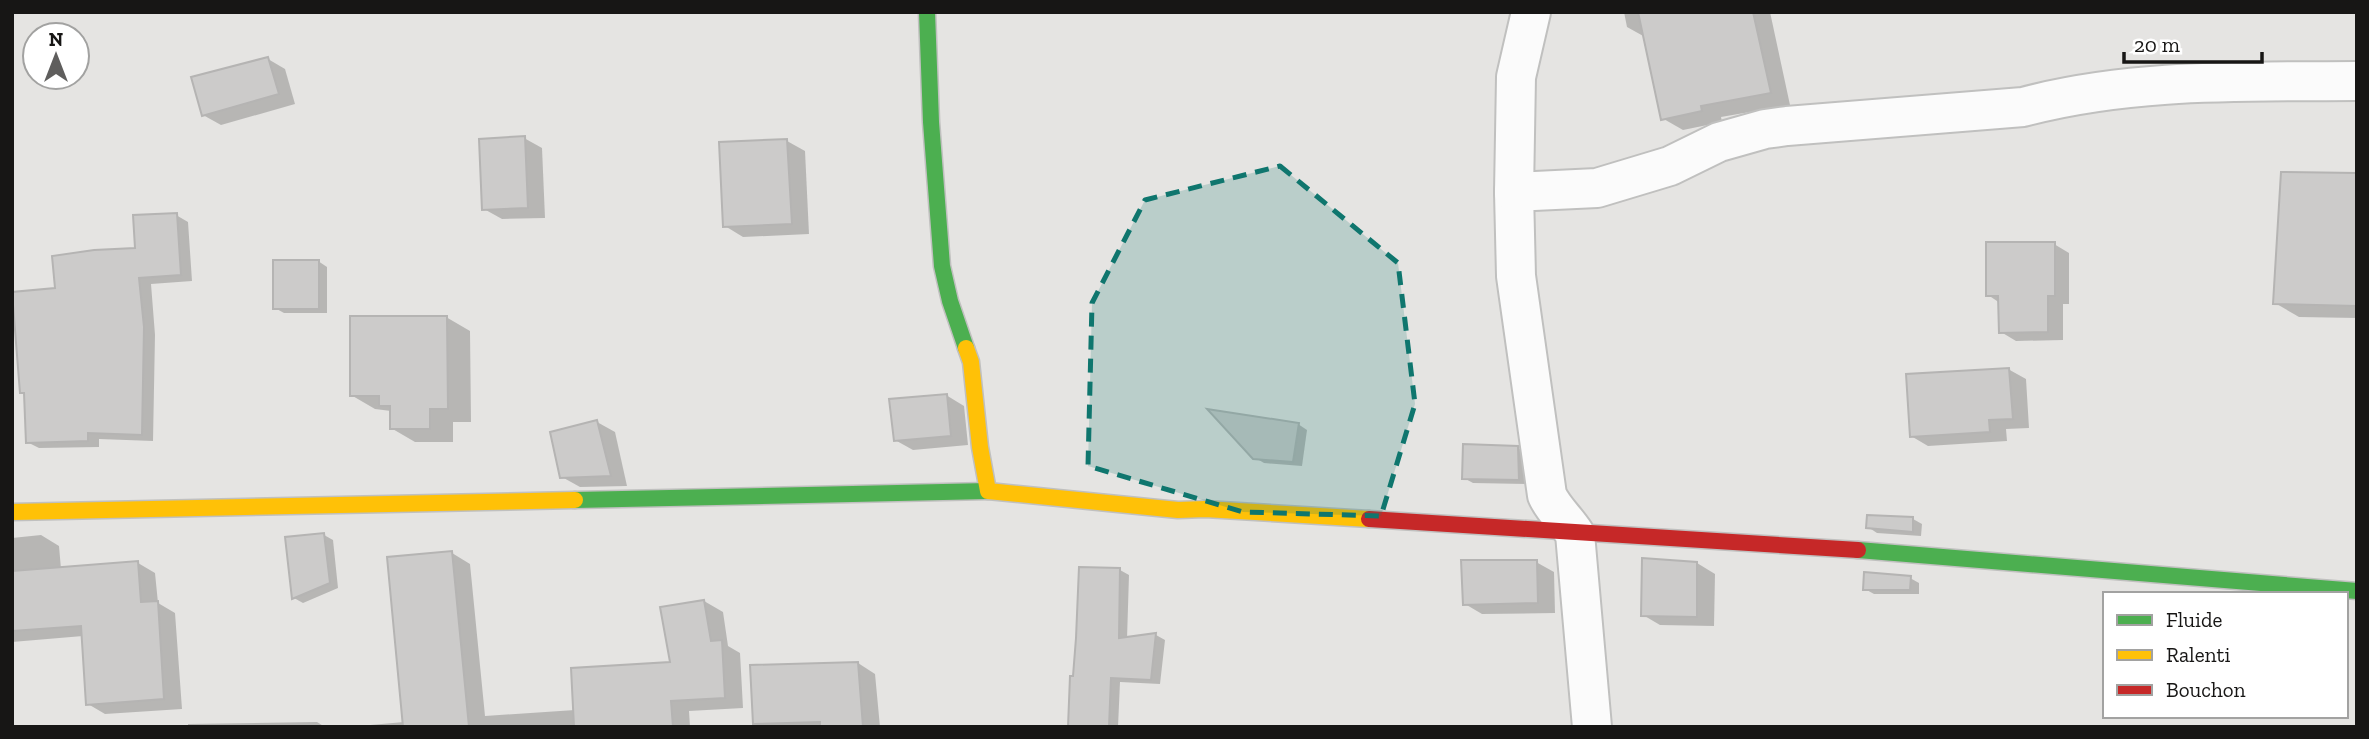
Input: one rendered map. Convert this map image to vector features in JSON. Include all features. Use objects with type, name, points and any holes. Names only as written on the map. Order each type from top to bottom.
[{"type":"street","points":[[927,12],[942,266],[950,301],[971,362],[980,447],[988,491]]},
{"type":"street","points":[[1531,12],[1516,77],[1516,276],[1547,495],[1574,534],[1592,727]]},
{"type":"street","points":[[1514,192],[1597,188],[1670,166],[1719,142],[1787,126],[2023,107],[2057,98],[2160,83],[2357,81]]},
{"type":"street","points":[[12,512],[988,491],[1178,510],[1205,509],[1876,551],[2357,591]]},
{"type":"highlighted area","points":[[1280,166],[1398,263],[1415,404],[1381,516],[1243,512],[1088,466],[1092,303],[1145,200]]},
{"type":"building","points":[[1638,12],[1753,12],[1771,93],[1701,106],[1702,111],[1661,120]]},
{"type":"building","points":[[268,57],[279,94],[202,116],[191,77]]},
{"type":"building","points":[[525,136],[528,208],[482,210],[479,139]]},
{"type":"building","points":[[787,139],[792,224],[723,227],[719,142]]},
{"type":"building","points":[[2281,172],[2357,173],[2357,306],[2273,304]]},
{"type":"building","points":[[177,213],[181,275],[139,278],[144,327],[142,435],[88,433],[88,441],[26,443],[24,393],[20,393],[12,292],[55,288],[52,256],[135,248],[133,215]]},
{"type":"building","points":[[1986,242],[2055,242],[2055,296],[2048,296],[2048,332],[1999,333],[1998,296],[1986,296]]},
{"type":"building","points":[[273,260],[319,260],[319,309],[273,309]]},
{"type":"building","points":[[350,316],[447,316],[448,409],[430,409],[430,429],[390,429],[390,406],[379,406],[379,396],[350,396]]},
{"type":"building","points":[[2009,368],[2013,419],[1989,420],[1990,432],[1910,437],[1906,374]]},
{"type":"building","points":[[947,394],[951,436],[894,441],[889,399]]},
{"type":"building","points":[[1207,409],[1299,423],[1293,462],[1253,459]]},
{"type":"building","points":[[597,420],[611,476],[560,478],[550,432]]},
{"type":"building","points":[[1463,444],[1518,446],[1519,480],[1462,479]]},
{"type":"building","points":[[1867,515],[1913,517],[1913,532],[1866,528]]},
{"type":"building","points":[[324,533],[330,583],[292,599],[285,537]]},
{"type":"building","points":[[452,551],[469,727],[403,727],[387,557]]},
{"type":"building","points":[[1642,558],[1697,562],[1697,617],[1641,616]]},
{"type":"building","points":[[1461,560],[1537,560],[1538,603],[1463,605]]},
{"type":"building","points":[[138,561],[141,602],[158,601],[164,699],[86,705],[81,626],[12,631],[12,571]]},
{"type":"building","points":[[1079,567],[1120,568],[1119,638],[1156,633],[1151,680],[1111,678],[1109,727],[1068,727]]},
{"type":"building","points":[[1864,572],[1911,576],[1910,590],[1863,590]]},
{"type":"building","points":[[704,600],[711,641],[722,640],[725,698],[671,701],[673,727],[574,727],[571,668],[670,662],[660,607]]},
{"type":"building","points":[[858,662],[863,727],[820,727],[820,722],[753,724],[750,665]]},
{"type":"traffic: fast","points":[[927,12],[931,122],[942,266],[950,301],[966,348]]},
{"type":"traffic: fast","points":[[575,500],[988,491]]},
{"type":"traffic: fast","points":[[1858,550],[2357,591]]},
{"type":"traffic: slow","points":[[966,348],[971,362],[980,447],[988,491],[1178,510],[1205,509],[1369,519]]},
{"type":"traffic: slow","points":[[12,512],[575,500]]},
{"type":"traffic: jam","points":[[1369,519],[1858,550]]}]
